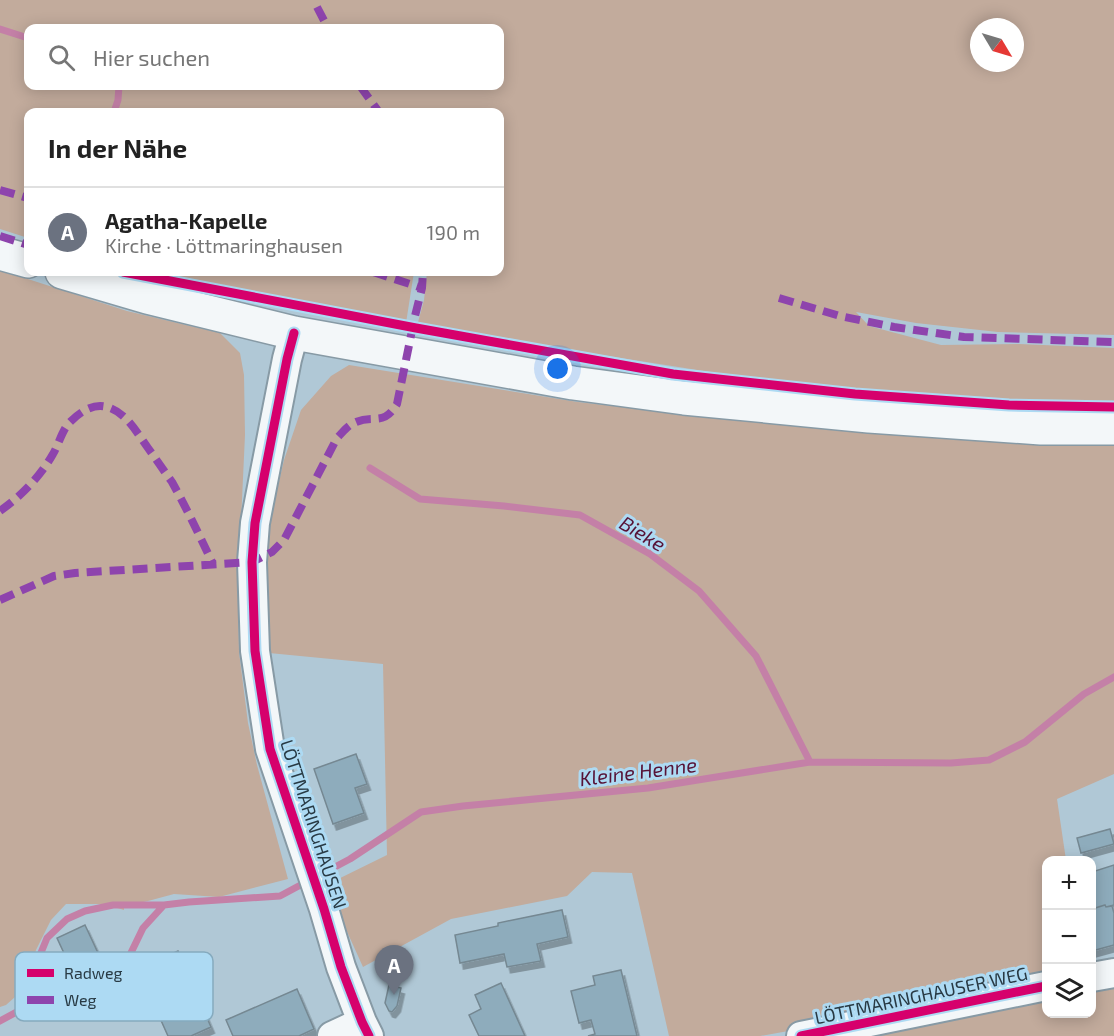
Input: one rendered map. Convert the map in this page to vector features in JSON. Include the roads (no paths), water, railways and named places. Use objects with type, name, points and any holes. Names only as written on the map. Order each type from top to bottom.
[{"type":"main road","points":[[0,253],[24,260]]},
{"type":"main road","points":[[76,276],[147,297],[294,333],[573,383],[684,398],[869,416],[1041,428],[1114,428]]},
{"type":"street","name":"LÖTTMARINGHAUSEN","points":[[294,333],[255,523],[252,562],[255,651],[270,749],[341,967],[366,1029]]},
{"type":"street","points":[[1096,976],[1114,973]]},
{"type":"street","name":"LÖTTMARINGHAUSER WEG","points":[[801,1036],[1042,987]]},
{"type":"street","points":[[332,1036],[366,1029]]},
{"type":"waterway","name":"Bieke","points":[[0,29],[24,37]]},
{"type":"waterway","name":"Bieke","points":[[115,108],[119,90]]},
{"type":"waterway","name":"Bieke","points":[[370,468],[420,499],[580,515],[650,554],[699,591],[756,656],[810,762]]},
{"type":"waterway","name":"Kleine Henne","points":[[318,876],[350,859],[421,812],[648,788],[810,762],[951,763],[989,760],[1025,742],[1084,694],[1114,677]]},
{"type":"waterway","name":"Kleine Henne","points":[[131,952],[143,928],[164,905],[280,896],[308,881]]},
{"type":"waterway","name":"Kleine Henne","points":[[41,952],[47,938],[67,919],[85,911],[113,905],[164,905]]},
{"type":"waterway","name":"Kleine Henne","points":[[0,1021],[15,1013]]},
{"type":"place","name":"Agatha-Kapelle","points":[[394,995]]}]
